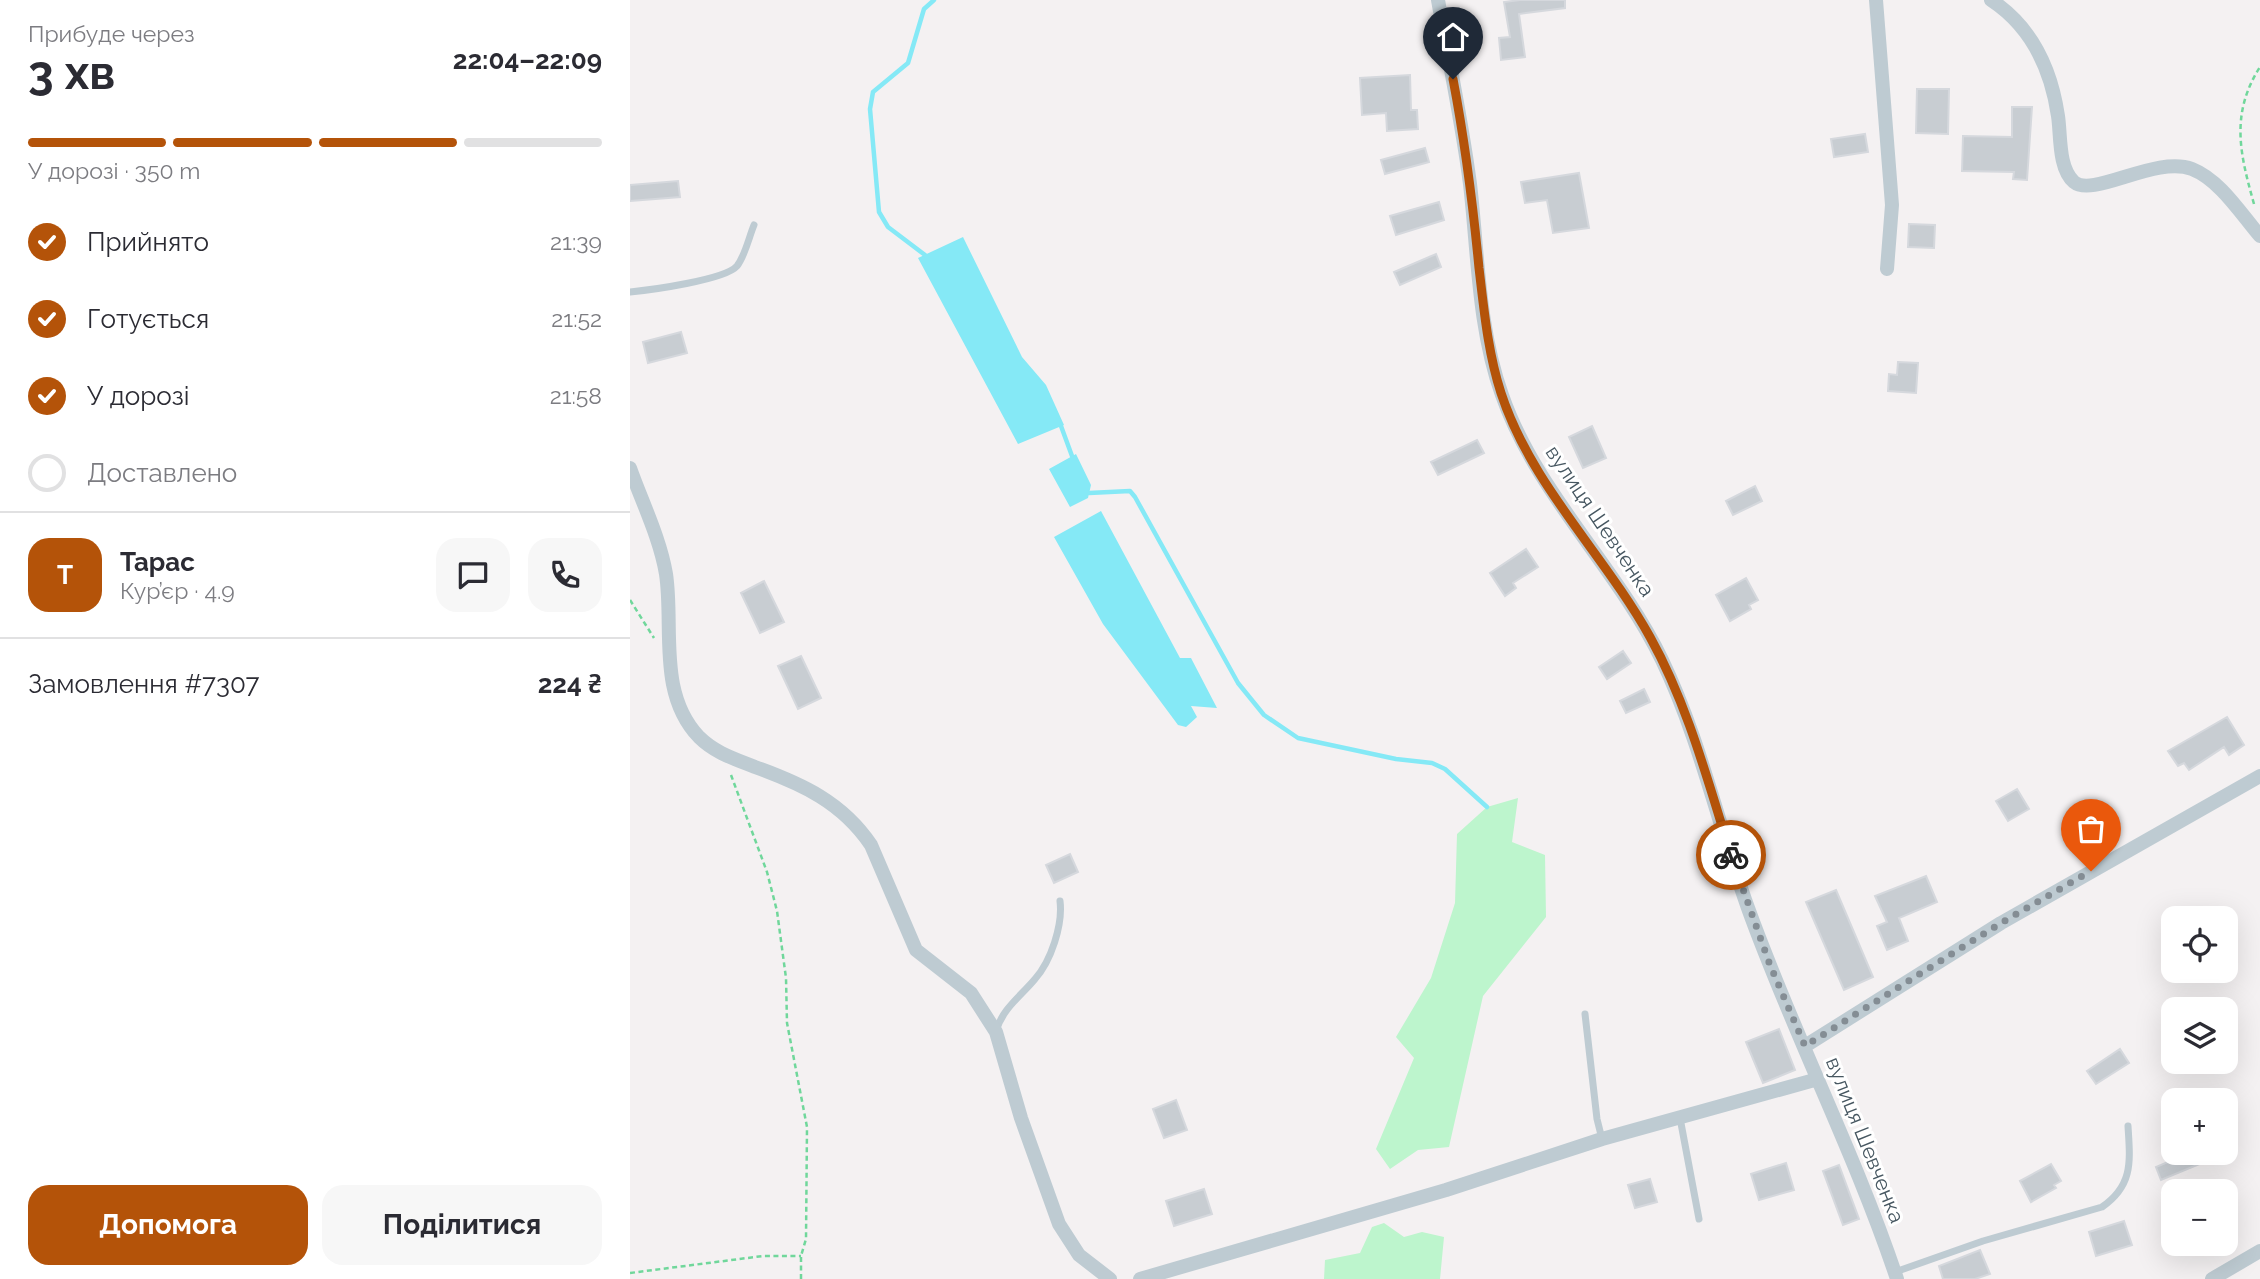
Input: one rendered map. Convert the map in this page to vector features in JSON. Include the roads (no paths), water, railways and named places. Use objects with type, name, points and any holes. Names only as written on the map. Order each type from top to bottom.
[{"type":"street","name":"вулиця Шевченка","points":[[1438,0],[1463,131],[1483,310],[1501,393],[1512,422],[1535,466],[1629,604],[1664,664],[1696,741],[1747,905],[1896,1276]]},
{"type":"street","points":[[1876,0],[1879,70],[1892,205],[1887,269]]},
{"type":"street","points":[[1991,0],[2016,20],[2037,47],[2054,95],[2065,167],[2074,182],[2081,186],[2102,184],[2139,170],[2164,166],[2192,169],[2219,189],[2260,236]]},
{"type":"street","points":[[630,468],[666,573],[669,661],[682,712],[700,738],[721,754],[801,784],[831,802],[851,819],[871,845],[916,950],[971,993],[996,1032],[1021,1118],[1059,1224],[1079,1255],[1110,1279]]},
{"type":"street","points":[[1805,1046],[2001,923],[2260,776]]},
{"type":"street","points":[[1140,1279],[1446,1190],[1602,1139],[1818,1079]]},
{"type":"street","points":[[2212,1279],[2260,1251]]},
{"type":"lane","points":[[630,292],[675,286],[729,272],[738,265],[754,225]]},
{"type":"lane","points":[[996,1032],[1005,1010],[1042,970],[1061,920],[1060,901]]},
{"type":"lane","points":[[1585,1014],[1597,1119],[1602,1139]]},
{"type":"lane","points":[[1680,1117],[1699,1219]]},
{"type":"lane","points":[[1896,1276],[1983,1241],[2102,1207],[2123,1188],[2128,1172],[2128,1126]]},
{"type":"water","points":[[963,237],[1022,357],[1046,385],[1064,425],[1018,444],[918,258]]},
{"type":"water","points":[[1076,454],[1091,485],[1088,498],[1070,507],[1049,469]]},
{"type":"water","points":[[1101,511],[1180,658],[1191,658],[1217,708],[1191,706],[1197,717],[1186,727],[1178,725],[1103,624],[1054,537]]},
{"type":"waterway","points":[[925,255],[888,227],[879,212],[870,109],[873,92],[908,63],[924,9],[934,0]]},
{"type":"waterway","points":[[1061,426],[1072,456]]},
{"type":"waterway","points":[[1089,493],[1130,491],[1135,497],[1238,683],[1264,715],[1298,738],[1396,759],[1432,763],[1445,769],[1487,807]]}]
